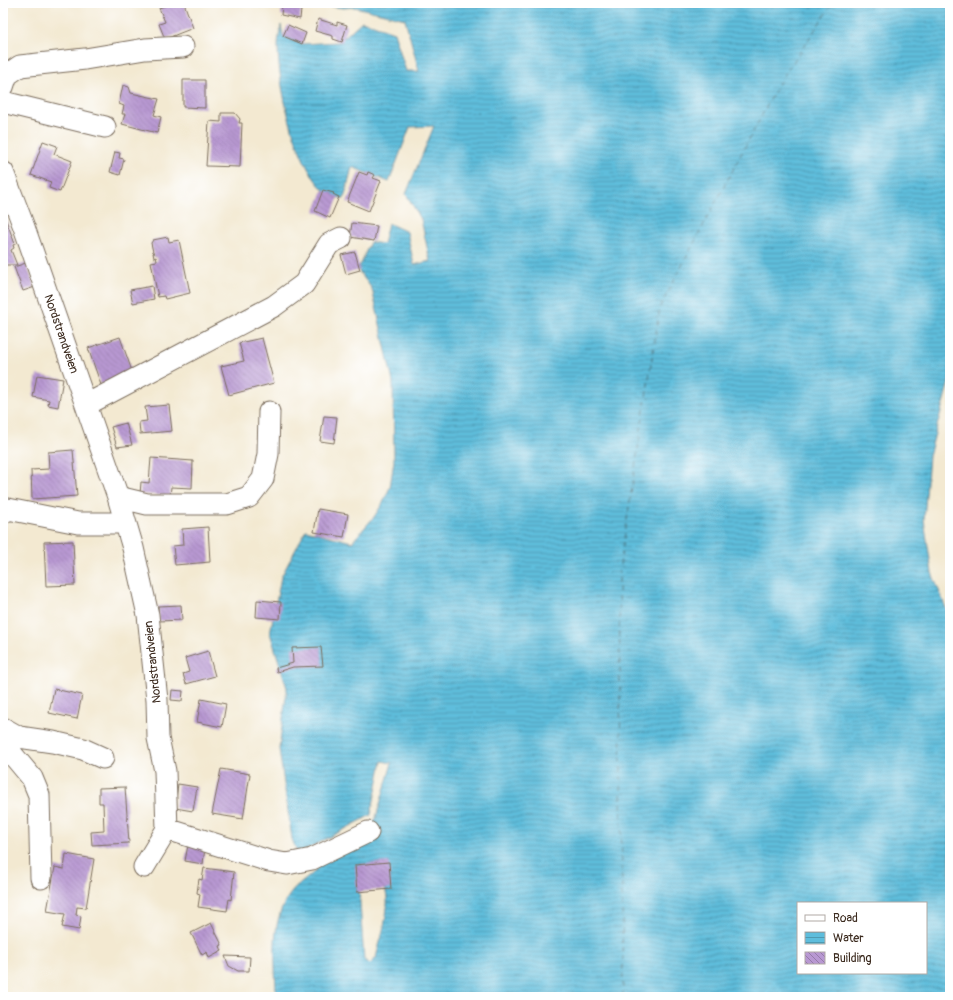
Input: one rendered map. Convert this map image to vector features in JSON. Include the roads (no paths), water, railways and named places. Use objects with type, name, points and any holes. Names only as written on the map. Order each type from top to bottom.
[{"type":"street","points":[[3,87],[7,75],[20,66],[85,60],[145,49],[183,47]]},
{"type":"street","points":[[3,102],[105,127]]},
{"type":"street","name":"Nordstrandveien","points":[[3,172],[118,497],[148,615],[157,700],[158,738],[165,771],[167,829]]},
{"type":"street","points":[[86,405],[274,306],[304,284],[330,244],[341,238]]},
{"type":"street","points":[[118,497],[147,504],[227,504],[249,497],[263,479],[268,454],[269,412]]},
{"type":"street","points":[[3,513],[8,509],[78,522],[125,523]]},
{"type":"street","points":[[3,728],[19,737],[53,742],[83,749],[103,758]]},
{"type":"street","points":[[3,733],[12,754],[32,778],[39,796],[41,878]]},
{"type":"street","points":[[144,867],[167,829],[268,861],[287,864],[312,859],[368,832]]},
{"type":"water","points":[[307,3],[950,3],[950,378],[929,456],[924,520],[932,573],[950,618],[950,997],[276,997],[275,946],[278,920],[282,908],[291,892],[321,864],[319,855],[375,821],[392,763],[382,761],[371,815],[298,854],[292,839],[279,749],[287,688],[270,633],[281,577],[306,530],[352,542],[374,517],[383,503],[390,487],[394,461],[393,382],[372,289],[358,270],[370,242],[383,244],[388,223],[407,232],[414,265],[430,261],[421,219],[406,194],[434,126],[410,127],[389,182],[352,167],[344,199],[324,190],[312,176],[296,141],[290,122],[281,81],[279,62],[278,46],[281,25],[283,36],[302,44],[339,42],[362,21],[394,32],[406,71],[419,71],[405,19],[355,7],[343,8]],"holes":[[[384,887],[387,903],[385,922],[376,958],[370,964],[364,960],[359,889]]]}]
